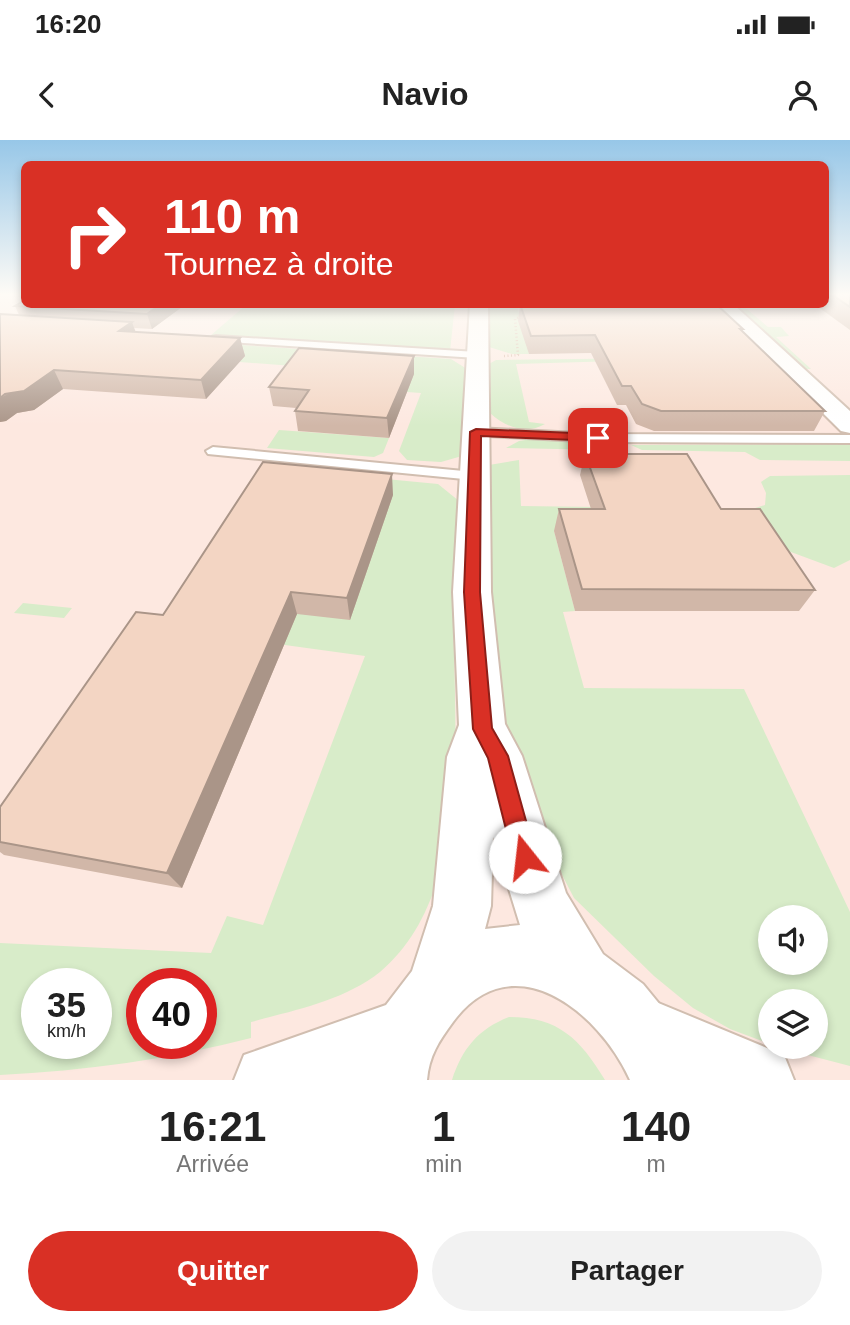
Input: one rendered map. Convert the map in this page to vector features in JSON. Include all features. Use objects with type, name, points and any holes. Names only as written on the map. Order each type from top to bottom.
[{"type":"street","points":[[478,338],[472,592],[482,729],[498,756],[525,857],[543,910],[579,971]]},
{"type":"street","points":[[758,338],[850,425]]},
{"type":"street","points":[[413,1032],[462,906],[471,757],[474,742],[482,729]]},
{"type":"street","points":[[270,1080],[413,1032],[471,964],[506,955],[542,957],[579,971],[620,1005],[651,1054],[690,1053],[759,1080]]},
{"type":"lane","points":[[206,338],[477,355]]},
{"type":"lane","points":[[476,432],[598,438],[850,439]]},
{"type":"lane","points":[[213,451],[474,476]]},
{"type":"path","points":[[477,355],[518,355],[517,338]]},
{"type":"shaded area","points":[[0,338],[850,338],[850,1080],[0,1080]]},
{"type":"green space","points":[[64,338],[133,338],[451,359],[467,369],[462,456],[441,462],[407,460],[399,451],[421,393],[365,389],[373,372],[240,362]]},
{"type":"green space","points":[[240,338],[451,338],[450,351]]},
{"type":"green space","points":[[489,338],[525,338],[529,354],[512,354],[489,347]]},
{"type":"green space","points":[[770,338],[777,338],[811,369],[805,369]]},
{"type":"green space","points":[[754,357],[516,364],[529,422],[545,424],[530,429],[516,428],[490,413],[487,365],[496,360]]},
{"type":"green space","points":[[279,430],[389,438],[383,453],[374,457],[267,448]]},
{"type":"green space","points":[[519,441],[580,441],[606,450],[506,448]]},
{"type":"green space","points":[[850,444],[850,461],[760,460],[745,452],[642,450],[631,445]]},
{"type":"green space","points":[[519,460],[521,506],[752,509],[765,505],[766,493],[761,482],[770,476],[850,475],[850,560],[834,568],[753,538],[748,531],[554,531],[575,611],[563,612],[584,688],[744,689],[850,912],[850,1066],[823,1059],[828,1059],[828,989],[758,989],[758,1040],[730,1029],[693,1008],[654,976],[574,898],[559,869],[504,722],[489,603],[489,465]]},
{"type":"green space","points":[[281,469],[438,484],[459,501],[453,589],[455,747],[452,799],[445,849],[432,896],[411,938],[380,972],[366,982],[301,1009],[251,1022],[251,1038],[217,1046],[217,968],[126,968],[126,1059],[150,1059],[0,1075],[0,943],[211,953],[227,916],[263,925],[365,656],[153,627]]},
{"type":"green space","points":[[23,603],[72,608],[64,618],[14,613]]},
{"type":"green space","points":[[509,1017],[542,1021],[566,1033],[577,1042],[605,1080],[452,1080],[473,1041],[488,1028]]},
{"type":"building","points":[[0,338],[240,338],[201,380],[54,370],[24,391],[5,394],[0,398]]},
{"type":"building","points":[[597,338],[749,338],[825,411],[661,411],[642,404],[631,386],[622,386]]},
{"type":"building","points":[[299,348],[414,356],[387,418],[295,411],[309,390],[269,387]]},
{"type":"building","points":[[585,454],[687,454],[721,509],[760,509],[815,590],[582,589],[559,509],[605,509]]},
{"type":"building","points":[[263,462],[392,474],[347,598],[291,592],[167,873],[0,842],[0,807],[136,612],[163,615]]},
{"type":"route","points":[[525,857],[498,756],[482,729],[472,592],[476,432],[561,434],[598,438]]}]
